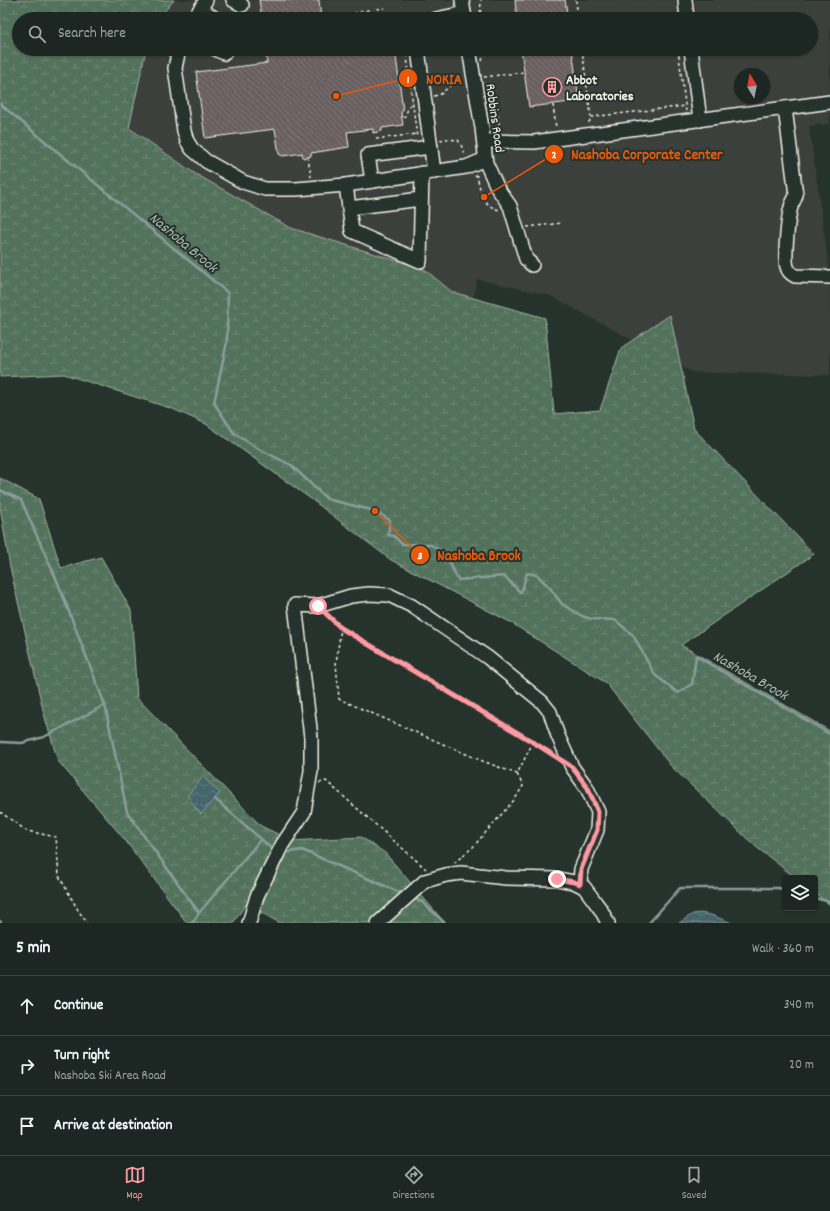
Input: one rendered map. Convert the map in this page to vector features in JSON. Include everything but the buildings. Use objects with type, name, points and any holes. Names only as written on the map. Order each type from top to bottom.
[{"type":"lane","points":[[685,0],[686,12]]},
{"type":"lane","points":[[178,56],[175,68],[184,131],[187,141],[192,149],[206,161],[243,182],[265,189],[296,189],[346,185],[466,167],[485,159]]},
{"type":"lane","points":[[346,185],[352,231],[420,261],[422,199],[433,144],[419,56]]},
{"type":"lane","name":"Robbins Road","points":[[470,56],[484,141],[486,163],[498,189],[510,206],[526,259],[532,265]]},
{"type":"lane","points":[[692,56],[700,120]]},
{"type":"lane","points":[[484,141],[534,142],[830,102]]},
{"type":"lane","points":[[785,108],[796,195],[791,205],[789,218],[787,268],[790,273],[795,276],[830,276]]},
{"type":"lane","points":[[372,181],[368,155],[433,144]]},
{"type":"lane","points":[[349,208],[422,199]]},
{"type":"lane","points":[[249,923],[257,896],[282,845],[304,812],[311,771],[311,737],[295,605],[318,606],[351,596],[369,594],[389,595],[412,606],[487,657],[542,702],[550,712],[558,736],[572,767],[588,788],[598,812],[597,830],[581,869],[580,884]]},
{"type":"lane","points":[[378,923],[422,884],[437,877],[461,873],[506,878],[557,879],[580,884],[601,910],[608,923]]},
{"type":"path","points":[[480,12],[482,0]]},
{"type":"path","points":[[576,0],[577,12]]},
{"type":"path","points":[[378,9],[385,8]]},
{"type":"path","points":[[354,12],[368,10]]},
{"type":"path","points":[[407,56],[417,139]]},
{"type":"path","points":[[480,66],[483,56]]},
{"type":"path","points":[[583,56],[591,117],[590,121],[586,124]]},
{"type":"path","points":[[679,56],[687,114]]},
{"type":"path","points":[[480,78],[525,72]]},
{"type":"path","points":[[430,96],[441,94],[455,81],[466,79]]},
{"type":"path","points":[[486,92],[493,100],[497,109],[500,131]]},
{"type":"path","points":[[404,118],[412,98]]},
{"type":"path","points":[[553,105],[557,131]]},
{"type":"path","points":[[591,117],[686,106]]},
{"type":"path","points":[[376,139],[417,134]]},
{"type":"path","points":[[433,144],[446,139],[458,140],[462,145],[467,160]]},
{"type":"path","points":[[308,157],[310,174]]},
{"type":"path","points":[[471,173],[477,176],[481,193],[488,205],[494,209],[502,211]]},
{"type":"path","points":[[521,228],[562,223]]},
{"type":"path","points":[[318,606],[341,628],[533,742],[572,767]]},
{"type":"path","points":[[308,787],[326,781],[418,863],[437,877],[473,847],[515,799],[523,786],[517,774],[472,757],[339,699],[336,663],[341,628]]},
{"type":"path","points":[[517,774],[533,742]]},
{"type":"path","points":[[0,812],[28,831],[56,837],[59,876],[87,923]]},
{"type":"shaded area","points":[[26,0],[830,0],[830,124],[809,126],[830,269],[830,375],[692,372],[549,295],[477,279],[470,318],[450,344],[0,68],[0,8]]},
{"type":"green space","points":[[0,0],[174,0],[164,12],[12,12],[12,56],[144,56],[129,128],[194,173],[291,228],[424,269],[452,292],[545,318],[554,414],[600,410],[621,348],[670,315],[694,429],[814,554],[681,645],[830,731],[830,905],[818,895],[818,875],[792,875],[755,846],[671,766],[606,683],[510,622],[391,560],[311,499],[206,424],[173,409],[64,374],[0,377]]},
{"type":"green space","points":[[0,478],[39,499],[61,568],[101,557],[131,610],[137,698],[261,826],[292,841],[361,837],[385,853],[445,923],[280,923],[246,904],[233,923],[187,923],[125,840],[58,761],[44,714],[10,567],[0,507]]},
{"type":"water","points":[[203,777],[220,793],[201,814],[187,796]]},
{"type":"water","points":[[700,913],[711,915],[732,923],[679,923],[693,914]]},
{"type":"waterway","name":"Nashoba Brook","points":[[0,104],[228,293],[227,342],[214,403],[234,433],[257,448],[291,465],[327,499],[375,511],[390,520],[388,535],[394,536],[402,544],[431,545],[445,553],[458,580],[504,576],[521,593],[527,573],[537,575],[550,588],[562,604],[582,616],[591,619],[615,620],[633,635],[655,675],[678,693],[692,684],[696,656],[830,734]]},
{"type":"waterway","points":[[0,490],[21,500],[58,583],[105,705],[127,812],[199,913],[261,839],[275,852]]},
{"type":"waterway","points":[[0,742],[22,743],[44,737],[105,705]]},
{"type":"waterway","points":[[215,799],[261,839]]},
{"type":"waterway","points":[[283,853],[302,850],[401,893]]},
{"type":"waterway","points":[[649,923],[680,888],[782,889]]},
{"type":"waterway","points":[[415,899],[422,902],[445,923]]},
{"type":"waterway","points":[[818,899],[830,902]]},
{"type":"waterway","points":[[192,923],[199,913]]},
{"type":"place","name":"Abbot Laboratories","points":[[552,87]]},
{"type":"place","name":"NOKIA","points":[[336,96]]},
{"type":"place","name":"Nashoba Corporate Center","points":[[484,197]]},
{"type":"place","name":"Nashoba Brook","points":[[375,511]]},
{"type":"route","points":[[318,606],[341,628],[533,742],[572,767],[588,788],[598,812],[597,830],[581,869],[580,884],[557,879]]}]
